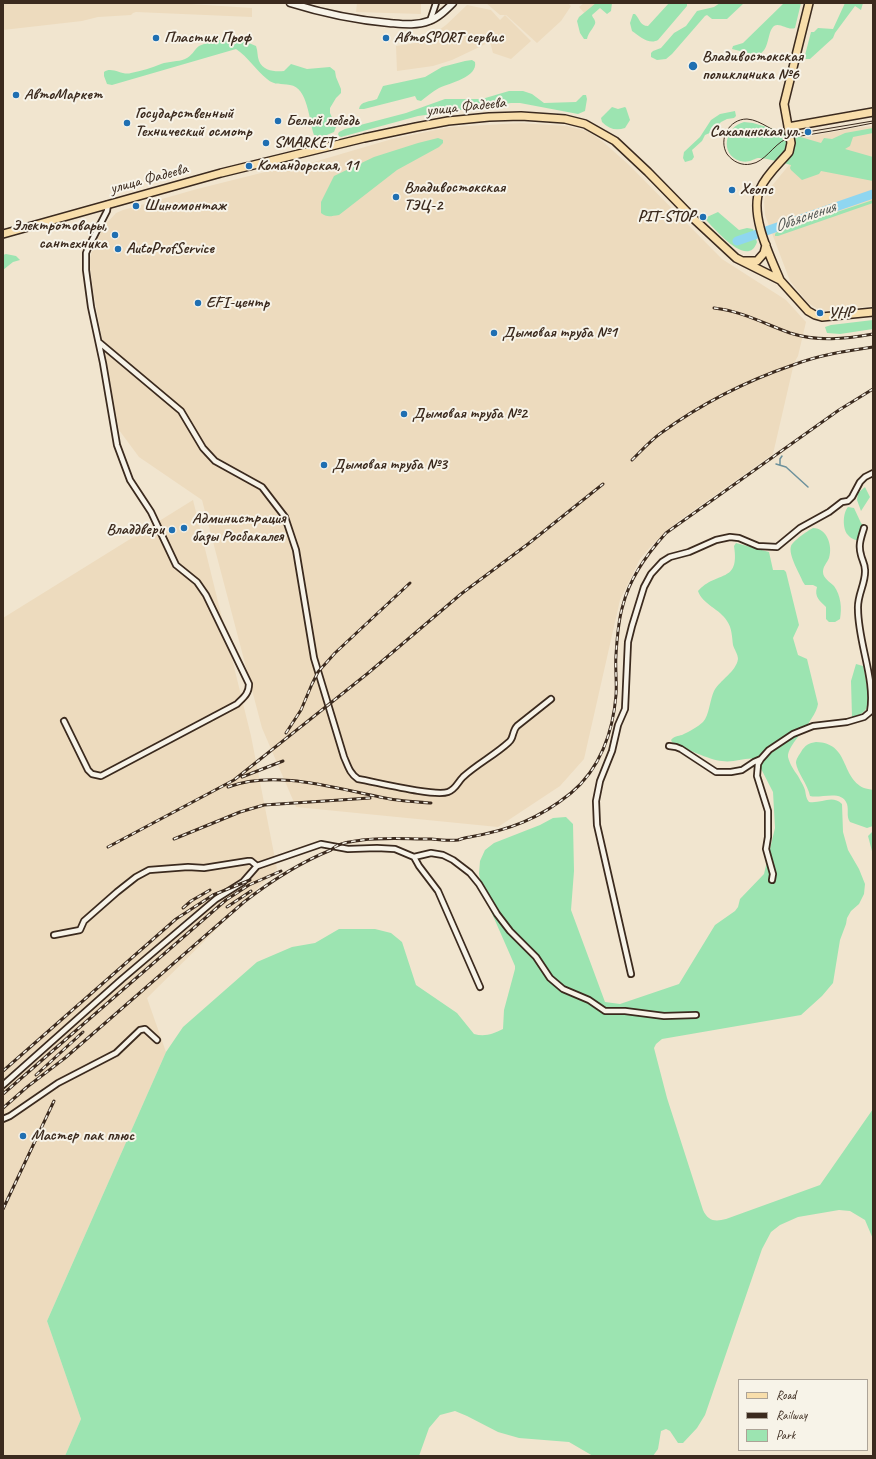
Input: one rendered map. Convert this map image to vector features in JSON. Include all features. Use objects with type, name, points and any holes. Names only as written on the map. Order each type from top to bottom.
[{"type":"main road","points":[[290,3],[329,14],[371,21],[403,24],[420,24],[430,21],[440,16],[453,3]]},
{"type":"main road","points":[[780,280],[759,224],[757,209],[758,194],[764,181],[789,152],[791,143],[784,112],[784,101],[810,3]]},
{"type":"main road","points":[[788,127],[873,112]]},
{"type":"main road","name":"улица Фадеева","points":[[3,234],[221,173],[364,138],[440,122],[468,118],[521,116],[565,119],[584,124],[615,141],[736,258],[780,280],[808,312],[815,315],[828,317],[873,312]]},
{"type":"main road","points":[[736,258],[745,261],[757,261],[764,253],[766,245]]},
{"type":"street","points":[[430,21],[436,3]]},
{"type":"street","points":[[64,721],[88,770],[92,774],[101,776],[236,704],[248,693],[249,690],[249,684],[206,595],[197,582],[176,565],[151,512],[130,480],[117,445],[100,343],[91,307],[86,270],[86,253],[88,246],[107,211],[108,204]]},
{"type":"street","points":[[100,343],[181,411],[203,448],[215,461],[262,487],[285,517],[296,550],[314,658],[344,758],[354,776],[358,779],[395,786],[436,793],[447,793],[457,786],[463,777],[510,741],[517,726],[551,699]]},
{"type":"street","points":[[631,974],[597,825],[596,801],[600,781],[612,751],[618,725],[625,708],[628,642],[644,587],[651,574],[662,562],[670,557],[689,552],[716,540],[730,537],[739,538],[758,546],[777,547],[800,528],[829,512],[842,502],[848,501],[852,497],[860,482],[873,472]]},
{"type":"street","points":[[772,880],[773,874],[766,849],[768,838],[768,811],[757,776],[758,764],[769,750],[792,734],[813,726],[847,722],[864,716],[870,712],[872,704],[871,684],[863,648],[858,608],[859,595],[865,577],[865,568],[860,553],[859,544],[864,528]]},
{"type":"street","points":[[669,746],[681,749],[716,772],[742,770],[761,759]]},
{"type":"street","points":[[3,1085],[122,979],[211,903],[243,882],[257,866],[321,844],[348,849],[395,849],[414,857],[438,891],[480,987]]},
{"type":"street","points":[[414,857],[431,854],[443,855],[470,873],[510,931],[536,957],[550,978],[563,989],[589,1000],[605,1011],[625,1011],[664,1016],[696,1015]]},
{"type":"street","points":[[54,935],[80,930],[84,921],[116,892],[136,877],[149,870],[188,867],[204,868],[248,861],[251,861],[257,866]]},
{"type":"street","points":[[3,1119],[10,1116],[58,1083],[116,1053],[140,1030],[145,1029],[157,1040]]},
{"type":"shaded area","points":[[3,3],[175,3],[252,8],[252,17],[136,12],[131,15],[98,17],[82,21],[3,30]]},
{"type":"shaded area","points":[[357,3],[421,3],[421,14],[356,12]]},
{"type":"shaded area","points":[[486,3],[568,3],[571,6],[561,21],[537,43],[506,15],[500,15]]},
{"type":"shaded area","points":[[584,3],[599,3],[585,14],[579,7]]},
{"type":"shaded area","points":[[467,5],[491,10],[500,20],[505,15],[531,41],[511,59],[493,53],[490,42],[452,60],[433,66],[397,71],[396,46],[422,42],[446,25]]},
{"type":"shaded area","name":"Владивостокская ТЭЦ-2","points":[[521,123],[567,126],[587,131],[602,141],[628,164],[722,259],[786,300],[806,322],[798,356],[794,363],[773,454],[677,522],[652,545],[640,559],[620,600],[584,759],[560,786],[498,827],[296,807],[262,728],[202,500],[139,457],[119,430],[89,261],[94,245],[105,225],[116,213],[123,210],[197,189],[281,168],[290,169],[392,139],[450,127]]},
{"type":"shaded area","points":[[873,126],[873,306],[821,311],[808,303],[790,281],[765,215],[764,202],[766,193],[803,148],[801,138]]},
{"type":"shaded area","points":[[193,500],[251,736],[277,869],[147,998],[166,1052],[47,1321],[81,1419],[65,1456],[3,1456],[3,618]]},
{"type":"green space","points":[[596,3],[612,3],[611,11],[607,14],[600,8],[592,15],[595,25],[587,39],[584,39],[580,33],[577,21],[579,17]]},
{"type":"green space","points":[[669,3],[687,3],[687,6],[658,40],[648,41],[632,31],[630,23],[633,14],[635,14],[643,25],[648,26]]},
{"type":"green space","points":[[720,3],[744,3],[727,19],[712,19],[707,15],[705,16],[666,59],[657,60],[651,57],[651,53],[653,51],[661,48],[674,33],[686,26],[697,11],[714,7]]},
{"type":"green space","points":[[784,3],[801,3],[795,28],[792,29],[779,25],[774,26],[770,32],[765,48],[760,54],[752,54],[732,49],[733,46],[743,43]]},
{"type":"green space","points":[[845,3],[863,3],[861,10],[855,6],[833,38],[810,59],[804,59],[811,32],[814,32],[818,28],[833,29]]},
{"type":"green space","points":[[220,40],[244,41],[256,46],[258,59],[266,69],[284,71],[291,64],[307,69],[330,67],[335,71],[341,93],[330,108],[330,113],[336,127],[334,132],[322,137],[314,135],[307,106],[301,92],[296,87],[270,81],[236,49],[112,85],[107,84],[104,76],[104,72],[107,70],[114,70],[128,74],[164,63],[182,60],[189,56],[199,46]]},
{"type":"green space","points":[[472,60],[475,62],[475,67],[468,76],[439,88],[421,101],[417,100],[415,96],[359,109],[361,104],[377,99],[383,86],[425,77],[442,67]]},
{"type":"green space","points":[[509,91],[523,91],[532,94],[544,103],[576,102],[583,95],[586,95],[587,99],[585,111],[578,114],[520,103],[511,103],[418,116],[341,137],[338,134],[345,129],[406,113],[445,99],[482,99]]},
{"type":"green space","points":[[612,107],[618,109],[626,108],[630,120],[625,128],[613,129],[602,122],[601,118]]},
{"type":"green space","points":[[735,111],[736,116],[734,118],[721,122],[712,132],[705,135],[702,141],[692,150],[694,157],[692,160],[685,162],[683,158],[684,152],[700,137],[711,120],[720,114]]},
{"type":"green space","points":[[744,122],[753,123],[821,143],[824,138],[832,139],[845,133],[873,128],[873,133],[853,137],[850,146],[845,149],[873,157],[873,181],[821,171],[819,174],[802,180],[791,170],[791,165],[788,164],[760,158],[743,162],[733,158],[729,153],[727,141],[732,129]]},
{"type":"green space","points":[[438,138],[443,140],[443,143],[439,147],[397,170],[339,215],[327,216],[321,213],[321,202],[334,176],[374,157]]},
{"type":"green space","points":[[873,200],[873,203],[775,236],[777,232]]},
{"type":"green space","points":[[718,212],[739,230],[747,228],[753,229],[757,242],[753,249],[747,251],[740,250],[724,238],[706,220],[707,217]]},
{"type":"green space","points":[[6,254],[16,256],[20,260],[13,262],[3,270],[3,255]]},
{"type":"green space","points":[[873,320],[873,329],[840,334],[827,333],[825,327],[831,325]]},
{"type":"green space","points":[[865,487],[870,497],[861,511],[857,500],[858,493]]},
{"type":"green space","points":[[848,507],[854,508],[861,523],[867,529],[863,538],[859,541],[850,537],[845,529],[844,516]]},
{"type":"green space","points":[[813,528],[822,531],[828,538],[830,553],[824,566],[823,574],[825,578],[834,586],[840,598],[840,619],[835,622],[829,622],[826,619],[826,607],[816,594],[817,587],[813,585],[805,585],[791,554],[792,544],[800,536]]},
{"type":"green space","points":[[736,543],[769,552],[773,570],[784,570],[786,572],[799,625],[793,638],[798,655],[807,659],[818,704],[812,718],[792,746],[788,757],[804,787],[809,802],[834,800],[842,804],[843,832],[848,850],[859,869],[865,884],[864,894],[859,904],[851,911],[847,918],[840,940],[833,983],[822,996],[801,1015],[662,1039],[654,1048],[667,1098],[703,1210],[712,1220],[726,1219],[820,1185],[873,1109],[873,1239],[865,1220],[850,1211],[839,1210],[798,1217],[780,1225],[771,1232],[762,1249],[705,1415],[697,1428],[683,1443],[678,1443],[670,1431],[666,1429],[661,1431],[658,1449],[653,1456],[593,1456],[569,1442],[519,1438],[498,1432],[455,1411],[440,1415],[429,1428],[419,1456],[65,1456],[81,1419],[47,1321],[166,1052],[183,1027],[257,962],[292,947],[315,943],[339,929],[375,929],[391,933],[402,942],[416,985],[457,1013],[474,1034],[489,1034],[503,1029],[504,1010],[515,969],[483,893],[479,874],[480,861],[485,850],[494,843],[540,825],[553,818],[566,817],[573,824],[574,871],[571,910],[605,1002],[620,1004],[679,984],[715,925],[735,911],[738,907],[740,899],[764,874],[775,828],[773,792],[756,759],[735,761],[717,760],[690,750],[672,742],[671,740],[703,722],[707,716],[714,691],[737,664],[738,657],[733,645],[732,633],[729,624],[720,613],[700,596],[698,591],[712,580],[725,575],[734,566],[734,546]]},
{"type":"green space","points":[[856,664],[863,666],[868,700],[865,711],[852,717],[851,681]]},
{"type":"green space","points":[[816,742],[827,744],[834,748],[840,754],[856,783],[864,788],[873,790],[873,826],[867,828],[850,822],[848,818],[847,804],[841,797],[810,796],[796,762],[806,746]]},
{"type":"green space","points":[[873,831],[873,855],[868,836]]},
{"type":"waterway","name":"Объяснения","points":[[737,241],[873,194]]},
{"type":"waterway","points":[[780,465],[780,459],[782,456]]},
{"type":"waterway","points":[[776,464],[786,467],[808,487]]},
{"type":"tram line","points":[[873,121],[789,135],[747,119],[735,122],[730,126],[724,142],[729,157],[741,164],[751,164],[761,160],[786,139],[873,123]]},
{"type":"railway","points":[[714,308],[734,312],[790,333],[811,338],[832,339],[873,334]]},
{"type":"railway","points":[[632,460],[654,439],[676,422],[724,394],[758,378],[823,356],[873,347]]},
{"type":"railway","points":[[3,1108],[27,1087],[65,1058],[244,902],[264,887],[297,867],[338,845],[349,842],[388,838],[458,840],[498,831],[535,817],[571,793],[590,773],[608,736],[612,723],[616,695],[616,655],[621,611],[630,585],[640,566],[652,549],[666,533],[839,410],[873,389]]},
{"type":"railway","points":[[108,847],[234,780],[367,674],[461,594],[528,544],[603,484]]},
{"type":"railway","points":[[286,733],[301,710],[318,672],[335,653],[410,583]]},
{"type":"railway","points":[[242,777],[283,761]]},
{"type":"railway","points":[[228,787],[247,782],[286,780],[306,782],[391,799],[431,803]]},
{"type":"railway","points":[[174,839],[240,812],[264,805],[370,798]]},
{"type":"railway","points":[[3,1094],[226,900],[249,885],[281,871]]},
{"type":"railway","points":[[3,1071],[176,919],[213,895],[250,880]]},
{"type":"railway","points":[[183,908],[191,901],[210,890]]},
{"type":"railway","points":[[227,907],[251,891]]},
{"type":"railway","points":[[36,1075],[83,1032]]},
{"type":"railway","points":[[3,1209],[54,1101]]},
{"type":"place","name":"Пластик Проф","points":[[156,38]]},
{"type":"place","name":"АвтоSPORT сервис","points":[[386,38]]},
{"type":"place","name":"Владивостокская поликлиника №6","points":[[693,66]]},
{"type":"place","name":"АвтоМаркет","points":[[16,95]]},
{"type":"place","name":"Белый лебедь","points":[[278,121]]},
{"type":"place","name":"Государственный Технический осмотр","points":[[127,123]]},
{"type":"place","name":"Сахалинская ул.","points":[[808,132]]},
{"type":"place","name":"SMARKET","points":[[266,143]]},
{"type":"place","name":"Командорская, 11","points":[[249,166]]},
{"type":"place","name":"Хеопс","points":[[732,190]]},
{"type":"place","name":"Владивостокская ТЭЦ-2","points":[[396,197]]},
{"type":"place","name":"Шиномонтаж","points":[[136,206]]},
{"type":"place","name":"PIT-STOP","points":[[703,217]]},
{"type":"place","name":"Электротовары, сантехника","points":[[115,235]]},
{"type":"place","name":"AutoProfService","points":[[118,249]]},
{"type":"place","name":"EFI-центр","points":[[198,303]]},
{"type":"place","name":"УНР","points":[[820,313]]},
{"type":"place","name":"Дымовая труба №1","points":[[494,333]]},
{"type":"place","name":"Дымовая труба №2","points":[[404,414]]},
{"type":"place","name":"Дымовая труба №3","points":[[324,465]]},
{"type":"place","name":"Администрация базы Росбакалея","points":[[184,528]]},
{"type":"place","name":"Владдвери","points":[[172,530]]},
{"type":"place","name":"Мастер пак плюс","points":[[23,1136]]}]
